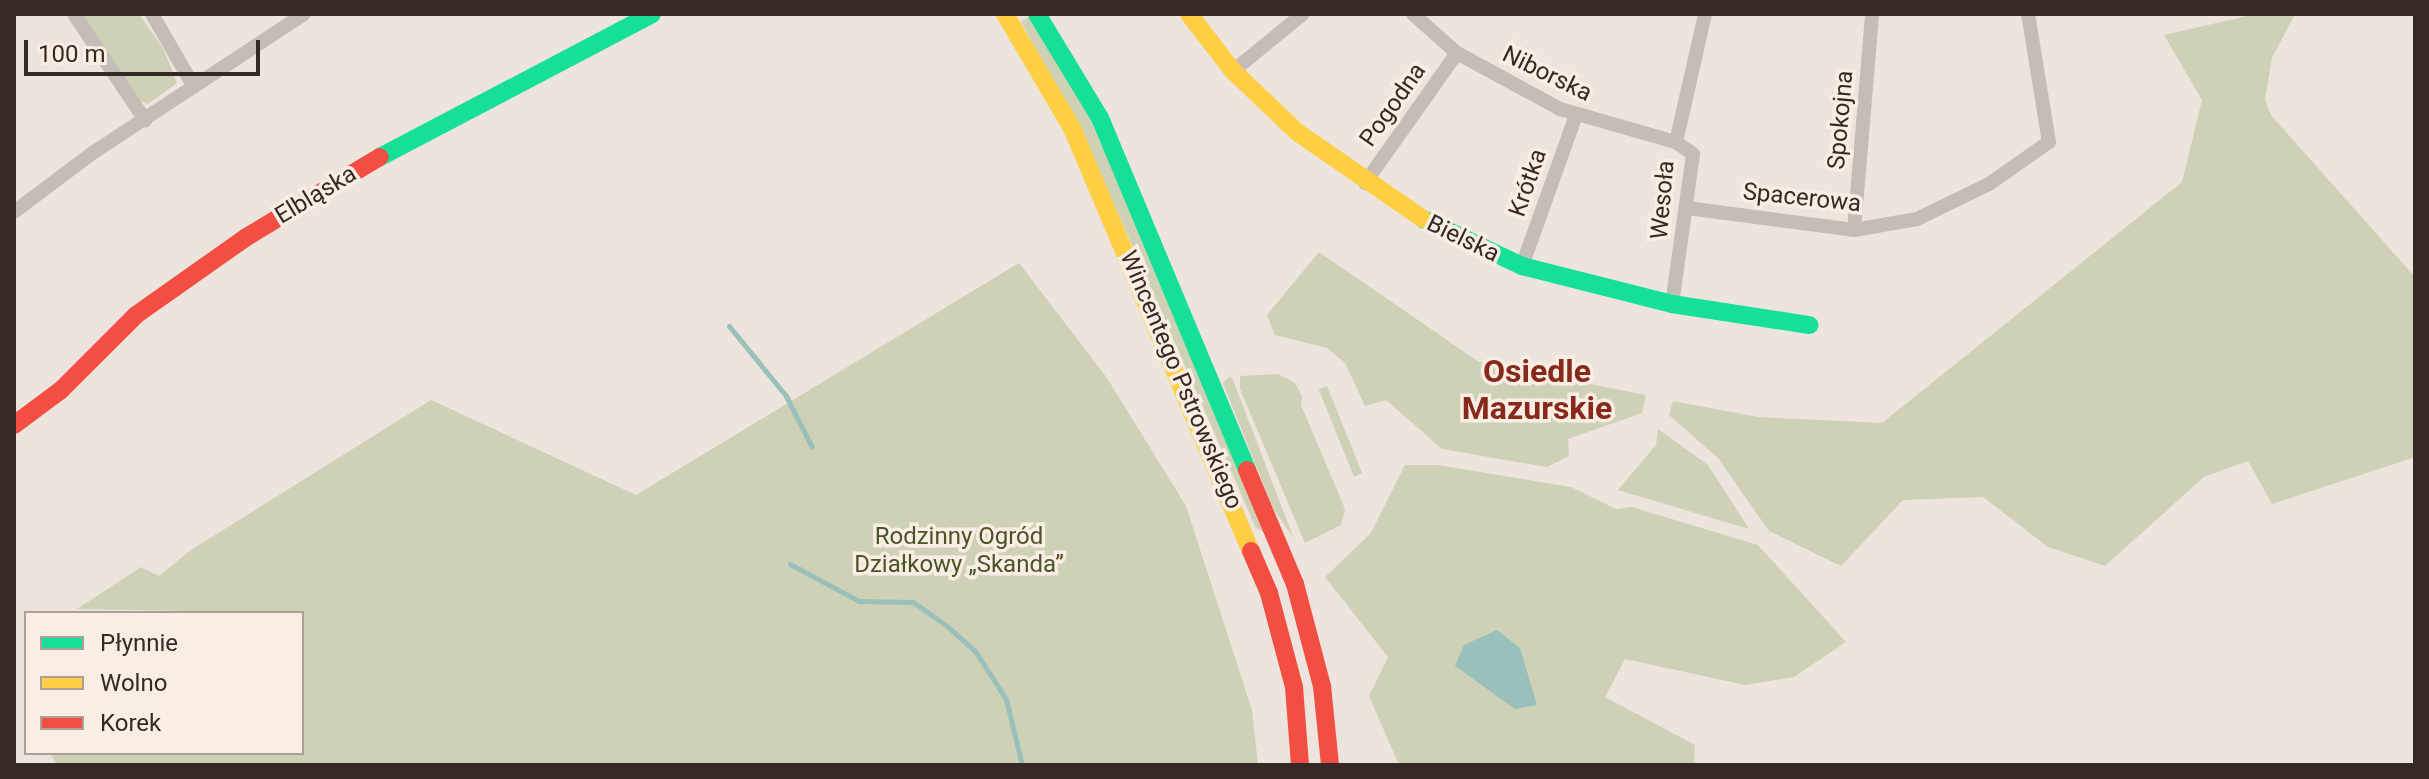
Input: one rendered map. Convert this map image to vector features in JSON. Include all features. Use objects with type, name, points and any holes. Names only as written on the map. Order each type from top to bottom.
[{"type":"main road","name":"Elbląska","points":[[14,425],[61,390],[136,315],[245,238],[368,164],[652,14]]},
{"type":"main road","name":"Wincentego Pstrowskiego","points":[[1005,14],[1072,128],[1269,593],[1294,687],[1300,765]]},
{"type":"main road","name":"Wincentego Pstrowskiego","points":[[1037,14],[1100,118],[1295,584],[1322,686],[1330,765]]},
{"type":"main road","name":"Bielska","points":[[1189,14],[1233,71],[1297,132],[1365,183],[1436,228],[1522,266],[1672,304],[1809,325]]},
{"type":"street","points":[[74,14],[145,120]]},
{"type":"street","points":[[152,14],[194,87]]},
{"type":"street","points":[[16,205],[304,14]]},
{"type":"street","points":[[1233,71],[1303,14]]},
{"type":"street","name":"Niborska","points":[[1413,14],[1457,53],[1576,115],[1676,142]]},
{"type":"street","name":"Wesoła","points":[[1672,304],[1693,154],[1676,142],[1705,14]]},
{"type":"street","name":"Spokojna","points":[[1854,230],[1872,14]]},
{"type":"street","name":"Spacerowa","points":[[1687,208],[1854,230],[1917,219],[1989,184],[2049,142],[2028,14]]},
{"type":"street","name":"Pogodna","points":[[1365,183],[1457,53]]},
{"type":"street","name":"Krótka","points":[[1522,266],[1576,115]]},
{"type":"green space","points":[[81,14],[139,14],[164,50],[177,83],[148,104],[138,100]]},
{"type":"green space","points":[[2256,14],[2295,14],[2272,58],[2265,100],[2271,115],[2415,277],[2415,457],[2272,504],[2248,461],[2204,477],[2105,566],[2048,547],[1983,497],[1903,500],[1841,566],[1769,531],[1718,458],[1669,415],[1673,401],[1758,417],[1882,423],[2182,182],[2202,100],[2164,35]]},
{"type":"green space","points":[[1030,16],[1090,119],[1120,184],[1264,532],[1256,528],[1084,136],[1021,22]]},
{"type":"green space","points":[[1319,252],[1479,362],[1646,395],[1642,413],[1568,439],[1569,456],[1547,467],[1442,449],[1386,400],[1365,406],[1345,363],[1327,348],[1275,335],[1267,315]]},
{"type":"green space","name":"Rodzinny Ogród Działkowy „Skanda”","points":[[1019,263],[1107,378],[1186,506],[1252,710],[1258,765],[57,765],[51,755],[304,755],[304,611],[77,609],[141,567],[159,576],[191,550],[431,400],[636,495]]},
{"type":"green space","points":[[1278,374],[1295,383],[1302,396],[1301,405],[1345,509],[1341,525],[1305,543],[1240,389],[1240,376]]},
{"type":"green space","points":[[1230,376],[1294,539],[1273,508],[1223,383]]},
{"type":"green space","points":[[1327,386],[1362,473],[1354,477],[1319,389]]},
{"type":"green space","points":[[1658,429],[1708,465],[1749,529],[1618,490],[1656,445]]},
{"type":"green space","points":[[1405,465],[1438,465],[1571,487],[1616,509],[1632,507],[1758,545],[1846,642],[1794,677],[1745,685],[1625,659],[1605,697],[1695,745],[1694,765],[1399,765],[1369,696],[1388,657],[1325,577],[1371,533]]},
{"type":"water","points":[[1497,630],[1520,648],[1537,705],[1515,709],[1455,666],[1464,645]]},
{"type":"waterway","points":[[729,326],[786,396],[812,447]]},
{"type":"waterway","points":[[790,564],[859,601],[913,602],[947,626],[975,651],[1006,699],[1022,765]]},
{"type":"traffic: fast","points":[[380,157],[652,14]]},
{"type":"traffic: fast","points":[[1037,14],[1100,118],[1247,470]]},
{"type":"traffic: fast","points":[[1423,219],[1522,266],[1672,304],[1809,325]]},
{"type":"traffic: slow","points":[[1005,14],[1072,128],[1251,551]]},
{"type":"traffic: slow","points":[[1189,14],[1233,71],[1297,132],[1423,219]]},
{"type":"traffic: jam","points":[[14,425],[61,390],[136,315],[245,238],[380,157]]},
{"type":"traffic: jam","points":[[1247,470],[1295,584],[1322,686],[1330,765]]},
{"type":"traffic: jam","points":[[1251,551],[1269,593],[1294,687],[1300,765]]},
{"type":"district","name":"Osiedle Mazurskie","points":[[1537,390]]}]
